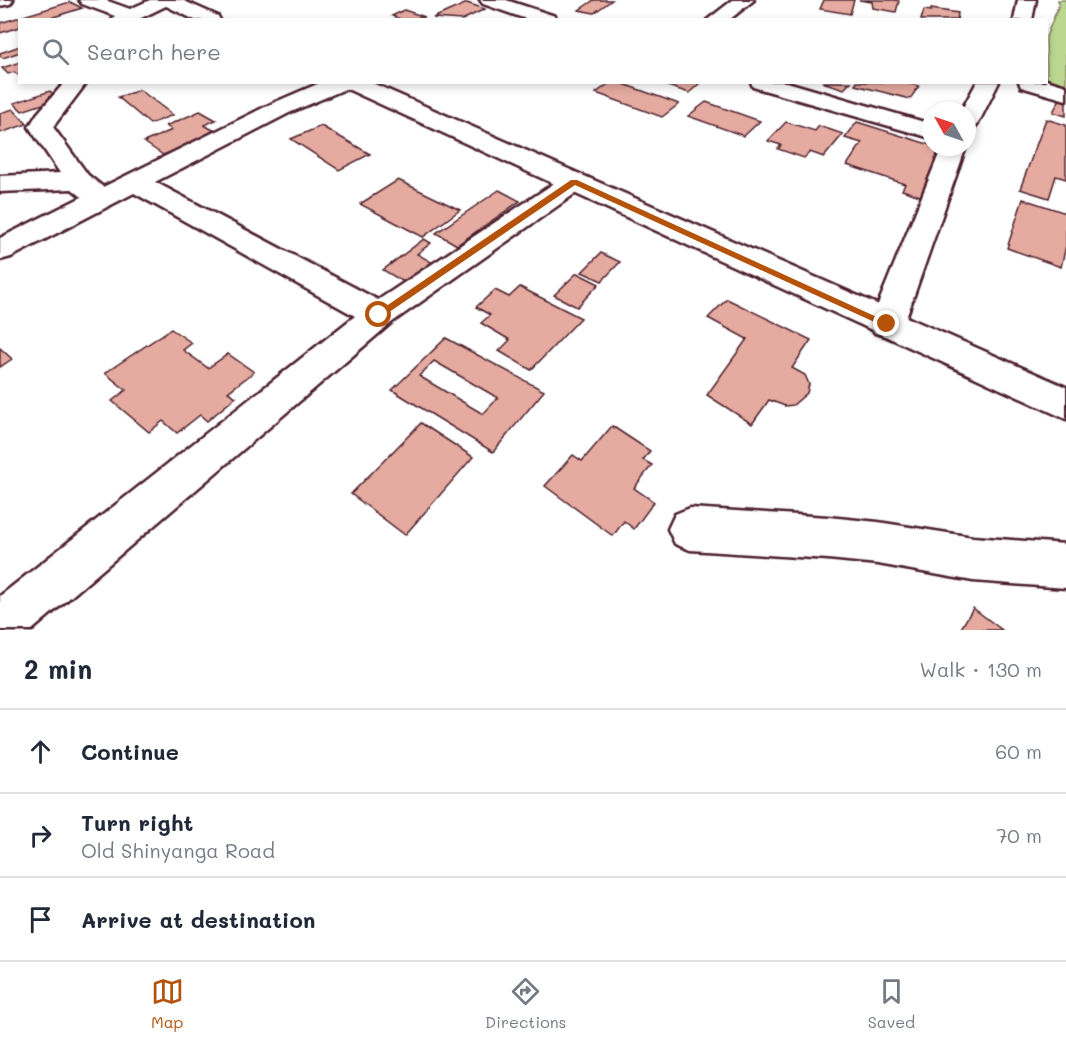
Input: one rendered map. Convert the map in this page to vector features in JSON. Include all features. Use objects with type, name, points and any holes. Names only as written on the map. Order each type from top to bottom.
[{"type":"street","points":[[88,0],[124,17],[166,0],[206,18]]},
{"type":"street","points":[[489,0],[542,18]]},
{"type":"street","points":[[719,18],[745,0]]},
{"type":"street","points":[[1023,18],[1027,0]]},
{"type":"street","points":[[75,84],[45,118],[41,127],[79,181],[102,200]]},
{"type":"street","points":[[0,250],[281,108],[337,84]]},
{"type":"street","points":[[355,84],[1066,404]]},
{"type":"street","points":[[768,84],[922,128]]},
{"type":"street","points":[[976,105],[987,84]]},
{"type":"street","points":[[1036,84],[1066,93]]},
{"type":"street","points":[[887,324],[951,156]]},
{"type":"street","points":[[0,184],[79,181]]},
{"type":"street","points":[[0,626],[379,315],[574,182]]},
{"type":"street","points":[[136,183],[379,315]]},
{"type":"street","points":[[690,529],[838,539],[878,543],[973,559],[1066,566]]},
{"type":"green space","points":[[1058,0],[1066,0],[1066,86],[1048,81],[1048,32],[1059,4]]},
{"type":"building","points":[[594,0],[612,0],[594,13],[579,10]]},
{"type":"building","points":[[824,0],[854,0],[850,14],[820,9]]},
{"type":"building","points":[[859,0],[899,1],[896,12],[873,8],[872,2]]},
{"type":"building","points":[[70,2],[82,8],[50,18],[18,18],[18,28],[0,33],[0,23]]},
{"type":"building","points":[[467,3],[485,9],[466,18],[433,18]]},
{"type":"building","points":[[931,9],[958,13],[957,18],[922,18],[924,10],[931,11]]},
{"type":"building","points":[[404,10],[425,17],[398,18],[392,16]]},
{"type":"building","points":[[18,47],[18,53],[3,58],[0,53]]},
{"type":"building","points":[[18,63],[18,75],[14,72],[8,74],[2,68]]},
{"type":"building","points":[[608,84],[624,84],[679,104],[662,117],[596,93]]},
{"type":"building","points":[[661,84],[699,84],[689,93]]},
{"type":"building","points":[[828,84],[849,84],[844,89]]},
{"type":"building","points":[[911,84],[919,86],[910,99],[855,85]]},
{"type":"building","points":[[140,90],[173,115],[150,124],[118,97]]},
{"type":"building","points":[[50,91],[58,99],[22,111],[14,103]]},
{"type":"building","points":[[1061,97],[1066,99],[1066,116],[1053,112]]},
{"type":"building","points":[[706,102],[760,121],[744,136],[688,116]]},
{"type":"building","points":[[13,109],[27,124],[0,133],[0,113]]},
{"type":"building","points":[[200,111],[216,120],[204,125],[215,131],[209,134],[213,136],[163,155],[144,142],[172,130],[166,126]]},
{"type":"building","points":[[1046,119],[1066,125],[1066,179],[1056,176],[1049,198],[1020,189]]},
{"type":"building","points":[[786,122],[815,131],[819,126],[843,134],[824,157],[810,152],[804,158],[778,149],[781,145],[768,141]]},
{"type":"building","points":[[857,122],[922,142],[922,156],[943,156],[929,199],[902,190],[905,184],[847,165],[862,143],[845,138]]},
{"type":"building","points":[[321,126],[370,154],[339,170],[291,139]]},
{"type":"building","points":[[398,180],[460,210],[423,237],[360,204]]},
{"type":"building","points":[[499,190],[520,201],[457,245],[436,233]]},
{"type":"building","points":[[1023,199],[1066,213],[1066,246],[1061,267],[1007,248]]},
{"type":"building","points":[[424,239],[431,243],[417,254],[442,268],[416,289],[383,270]]},
{"type":"building","points":[[601,253],[620,262],[602,281],[582,272]]},
{"type":"building","points":[[577,273],[599,284],[577,307],[554,295]]},
{"type":"building","points":[[520,287],[581,318],[531,370],[499,351],[510,340],[481,323],[490,315],[476,307],[495,290],[509,297]]},
{"type":"building","points":[[727,299],[811,340],[792,368],[805,375],[809,384],[807,393],[793,405],[785,406],[769,400],[752,424],[707,395],[747,339],[708,318]]},
{"type":"building","points":[[171,329],[192,343],[183,350],[208,368],[228,354],[254,372],[228,392],[236,397],[207,421],[200,415],[177,433],[163,421],[149,432],[112,401],[126,390],[105,373]]},
{"type":"building","points":[[446,338],[544,391],[493,452],[392,390]],"holes":[[[434,361],[498,398],[483,414],[419,376]]]},
{"type":"building","points":[[0,348],[12,359],[0,367]]},
{"type":"building","points":[[421,423],[473,457],[405,535],[351,494]]},
{"type":"building","points":[[612,426],[650,451],[643,460],[652,465],[634,488],[654,502],[634,529],[624,521],[613,536],[545,486],[573,455],[582,461]]},
{"type":"building","points":[[973,608],[1002,630],[960,630]]},
{"type":"route","points":[[379,315],[574,182],[887,324]]}]
